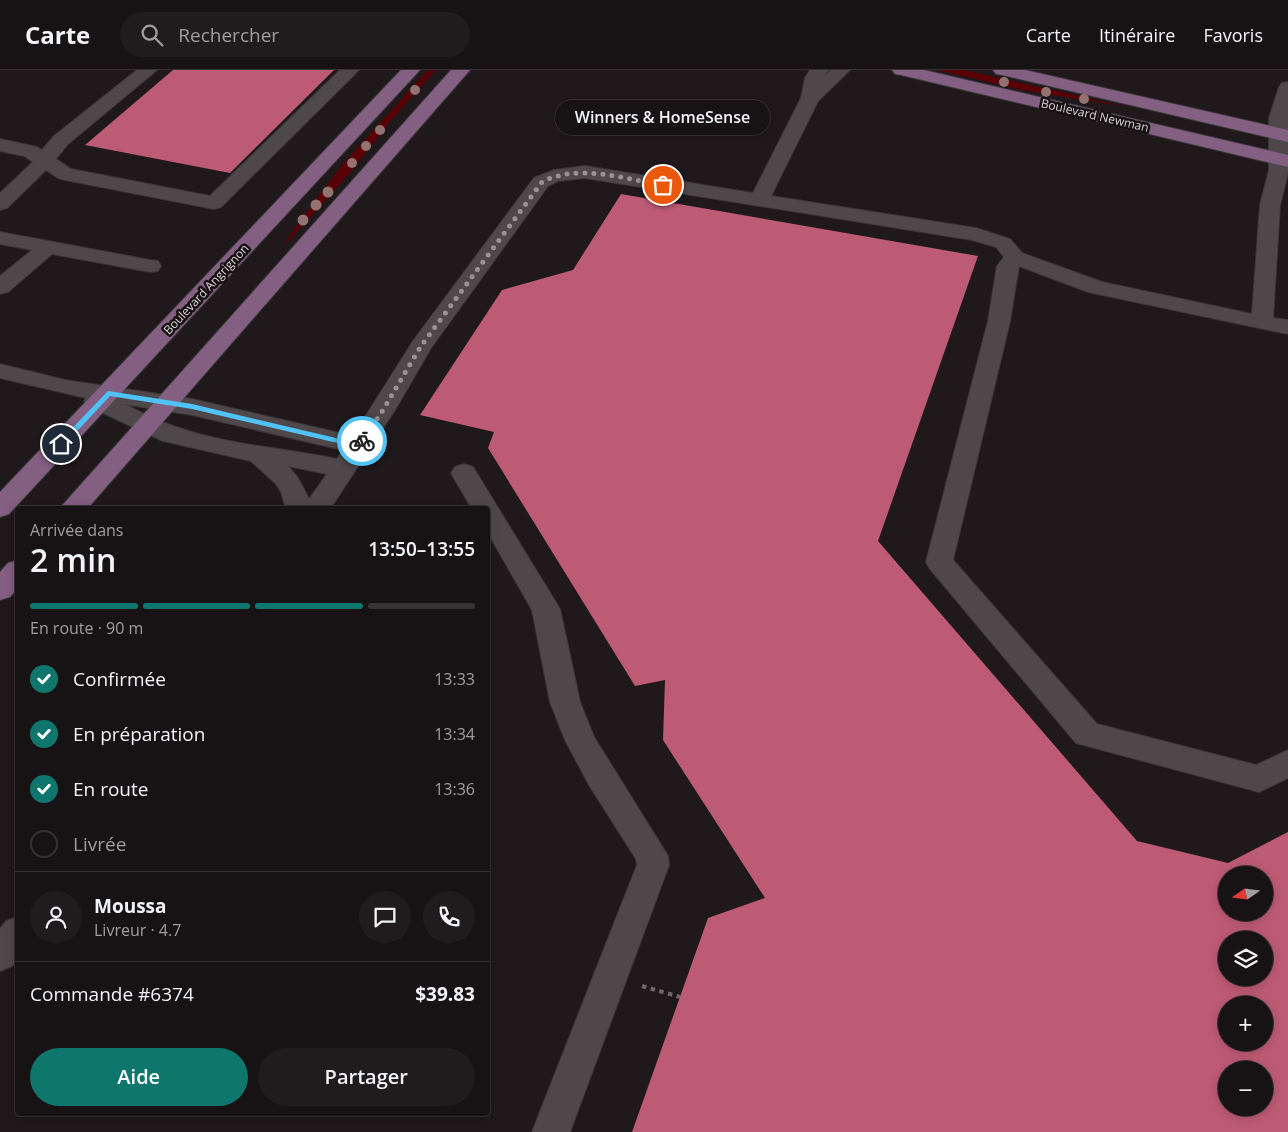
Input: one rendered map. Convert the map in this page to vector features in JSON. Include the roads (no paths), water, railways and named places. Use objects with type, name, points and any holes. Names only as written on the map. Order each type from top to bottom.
[{"type":"main road","name":"Boulevard Angrignon","points":[[0,508],[411,70]]},
{"type":"main road","points":[[75,506],[461,70]]},
{"type":"main road","name":"Boulevard Newman","points":[[902,70],[1284,160]]},
{"type":"main road","name":"Boulevard Newman","points":[[1002,70],[1283,135]]},
{"type":"main road","points":[[0,590],[15,573]]},
{"type":"street","points":[[0,204],[34,173],[61,140],[148,70]]},
{"type":"street","points":[[0,145],[30,150],[65,174],[214,204],[350,70]]},
{"type":"street","points":[[758,200],[810,98],[814,78],[819,70]]},
{"type":"street","points":[[810,98],[841,70]]},
{"type":"street","points":[[1262,323],[1270,205],[1284,160],[1283,135],[1278,118],[1288,87]]},
{"type":"street","points":[[318,506],[383,410],[421,346],[542,182],[560,174],[585,172],[758,200],[812,206],[976,234],[1004,243],[1015,257],[1096,287],[1288,327]]},
{"type":"street","points":[[0,238],[150,266]]},
{"type":"street","points":[[0,287],[47,248]]},
{"type":"street","points":[[1015,257],[1008,266],[999,321],[939,562],[1087,734],[1259,779],[1288,763]]},
{"type":"street","points":[[0,371],[65,386],[104,398],[166,402],[359,446]]},
{"type":"street","points":[[104,398],[147,424],[172,435],[259,455],[291,458],[343,469]]},
{"type":"street","points":[[259,455],[275,466],[284,476],[296,494],[298,506]]},
{"type":"street","points":[[464,474],[483,506]]},
{"type":"street","points":[[490,515],[546,609],[565,702],[580,740],[600,776],[652,856],[653,865],[551,1132]]},
{"type":"street","points":[[0,956],[15,936]]},
{"type":"place","name":"Winners & HomeSense","points":[[663,185]]}]
